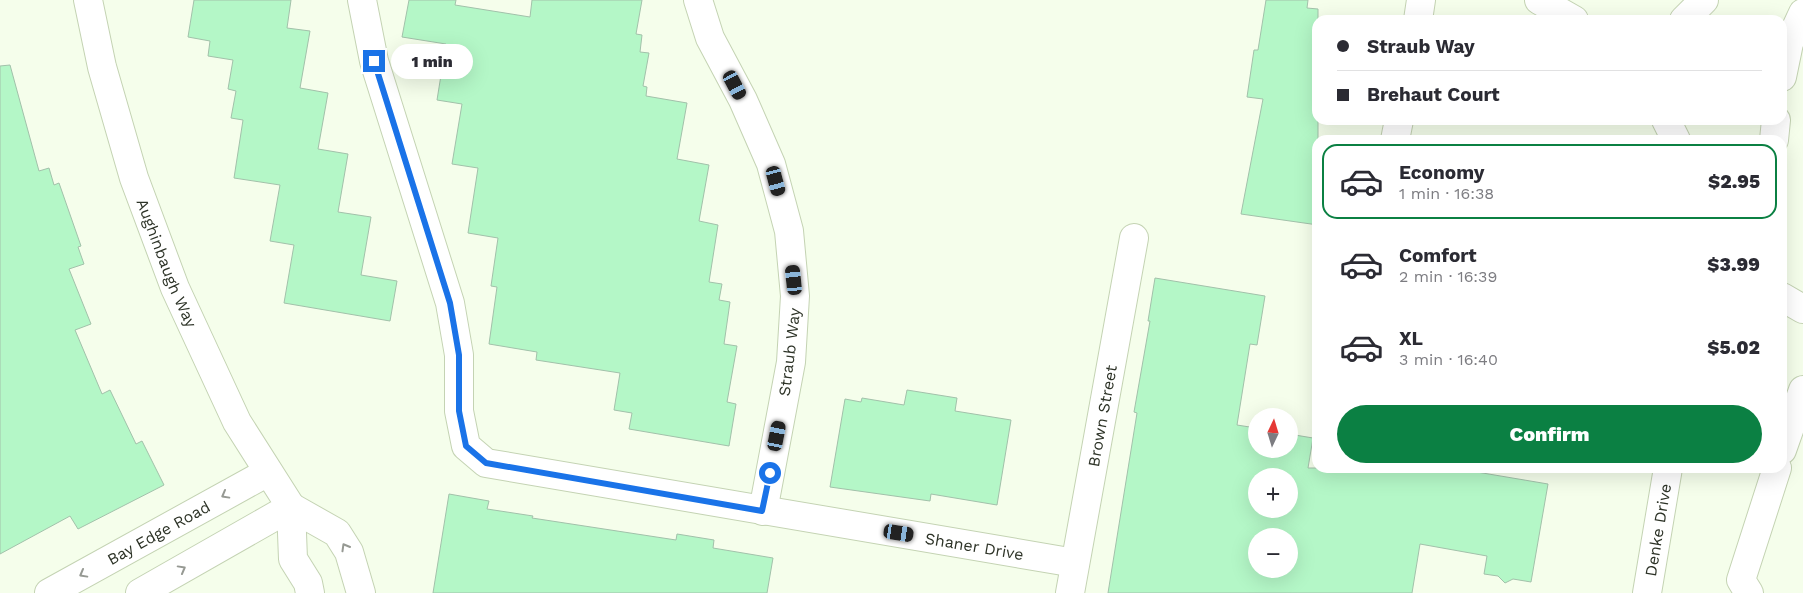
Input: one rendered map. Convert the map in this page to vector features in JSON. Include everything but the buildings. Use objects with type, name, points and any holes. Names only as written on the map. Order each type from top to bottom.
[{"type":"street","name":"Aughinbaugh Way","points":[[88,0],[102,67],[134,178],[175,288],[237,422],[291,507]]},
{"type":"street","name":"Shaner Drive","points":[[362,0],[374,61],[450,303],[459,355],[459,411],[466,446],[486,463],[1075,563]]},
{"type":"street","name":"Straub Way","points":[[698,0],[710,38],[743,100],[771,164],[789,231],[795,296],[791,362],[762,511]]},
{"type":"street","points":[[1419,15],[1421,0]]},
{"type":"street","points":[[1539,0],[1565,15]]},
{"type":"street","points":[[1689,15],[1704,0]]},
{"type":"street","points":[[1787,53],[1789,43],[1803,13]]},
{"type":"street","name":"Brown Street","points":[[1070,593],[1134,238]]},
{"type":"street","points":[[1787,300],[1803,308]]},
{"type":"street","points":[[1787,436],[1803,390]]},
{"type":"street","name":"Bay Edge Road","points":[[49,593],[268,472]]},
{"type":"street","name":"Denke Drive","points":[[1647,593],[1667,473]]},
{"type":"street","points":[[1750,593],[1741,580],[1775,473]]},
{"type":"street","points":[[140,593],[291,507]]},
{"type":"street","points":[[291,507],[293,559],[308,583],[310,593]]},
{"type":"street","points":[[291,507],[337,533],[349,552],[361,593]]},
{"type":"route","points":[[374,61],[450,303],[459,355],[459,411],[466,446],[486,463],[762,511],[770,473]]}]
